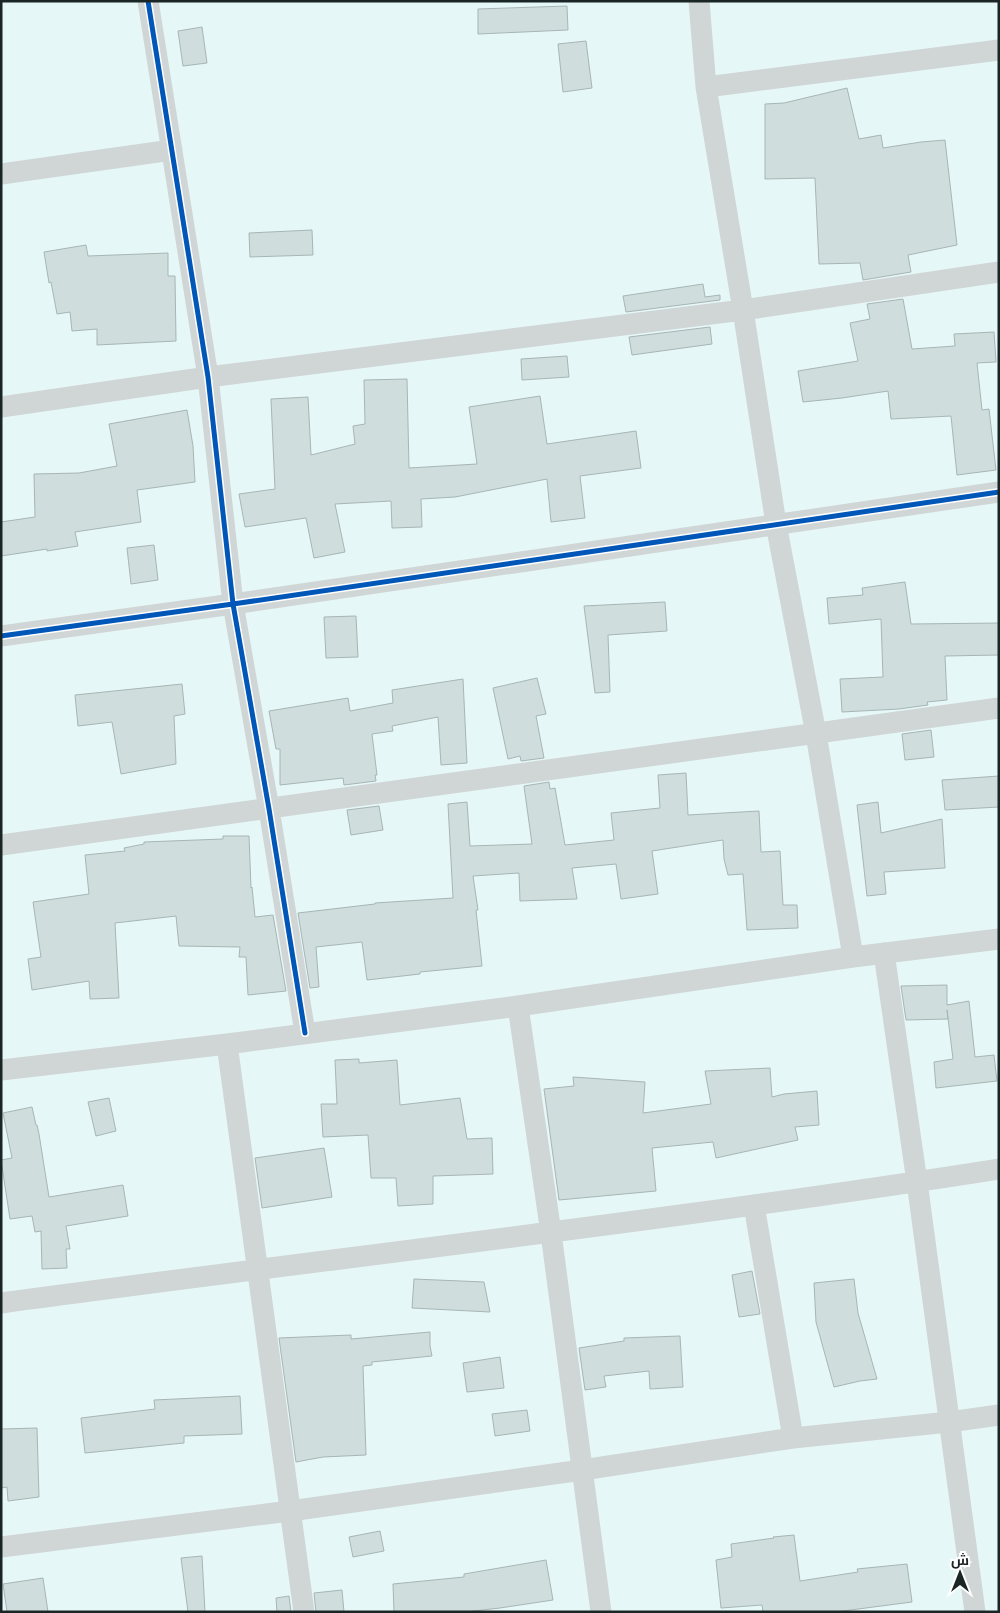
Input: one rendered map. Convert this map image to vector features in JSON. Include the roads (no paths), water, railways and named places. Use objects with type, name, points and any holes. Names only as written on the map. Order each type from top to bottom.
[{"type":"street","points":[[148,1],[208,377],[233,604],[269,809],[304,1033]]},
{"type":"street","points":[[699,1],[706,87],[776,524],[816,734],[853,957]]},
{"type":"street","points":[[706,87],[999,50]]},
{"type":"street","points":[[1,174],[172,150]]},
{"type":"street","points":[[1,407],[208,377],[743,310],[999,272]]},
{"type":"street","points":[[1,636],[999,492]]},
{"type":"street","points":[[1,845],[999,708]]},
{"type":"street","points":[[1,1070],[228,1044],[518,1006],[853,957],[999,939]]},
{"type":"street","points":[[884,953],[975,1612]]},
{"type":"street","points":[[518,1006],[552,1233],[601,1612]]},
{"type":"street","points":[[228,1044],[304,1612]]},
{"type":"street","points":[[1,1303],[259,1268],[552,1233],[999,1169]]},
{"type":"street","points":[[754,1204],[793,1438]]},
{"type":"street","points":[[1,1547],[290,1511],[793,1438],[999,1416]]}]
